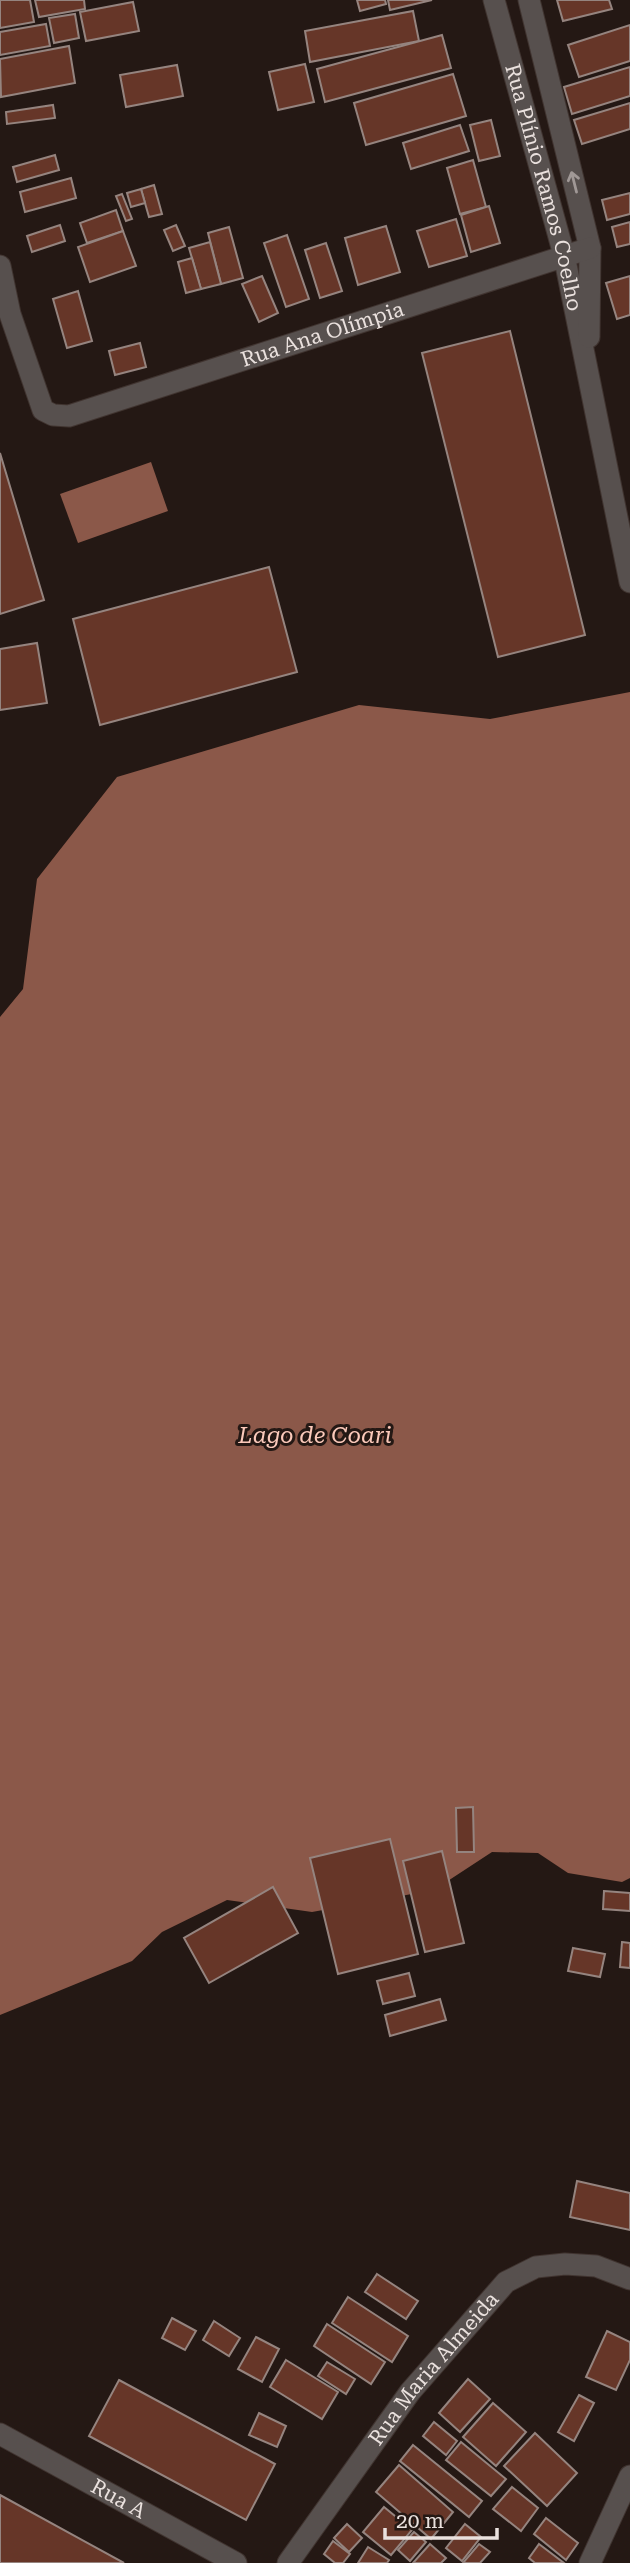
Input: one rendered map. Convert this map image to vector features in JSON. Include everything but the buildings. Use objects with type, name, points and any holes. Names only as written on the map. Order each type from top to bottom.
[{"type":"street","name":"Rua Plínio Ramos Coelho","points":[[494,0],[564,255],[589,377],[624,518],[630,582]]},
{"type":"street","name":"Rua Plínio Ramos Coelho","points":[[528,0],[590,248],[589,377]]},
{"type":"street","name":"Rua Ana Olímpia","points":[[0,267],[10,314],[43,410],[53,415],[69,416],[590,248]]},
{"type":"street","name":"Rua Maria Almeida","points":[[288,2563],[410,2392],[506,2282],[536,2267],[565,2264],[596,2266],[630,2279]]},
{"type":"street","name":"Rua A","points":[[0,2434],[236,2563]]},
{"type":"street","points":[[590,2563],[630,2476]]},
{"type":"water","points":[[151,462],[168,511],[78,543],[60,494]]},
{"type":"water","name":"Lago de Coari","points":[[630,692],[630,1878],[622,1882],[568,1873],[538,1853],[492,1852],[434,1890],[312,1912],[227,1900],[162,1932],[132,1961],[0,2015],[0,1017],[23,989],[37,879],[117,777],[359,705],[490,719]]}]
